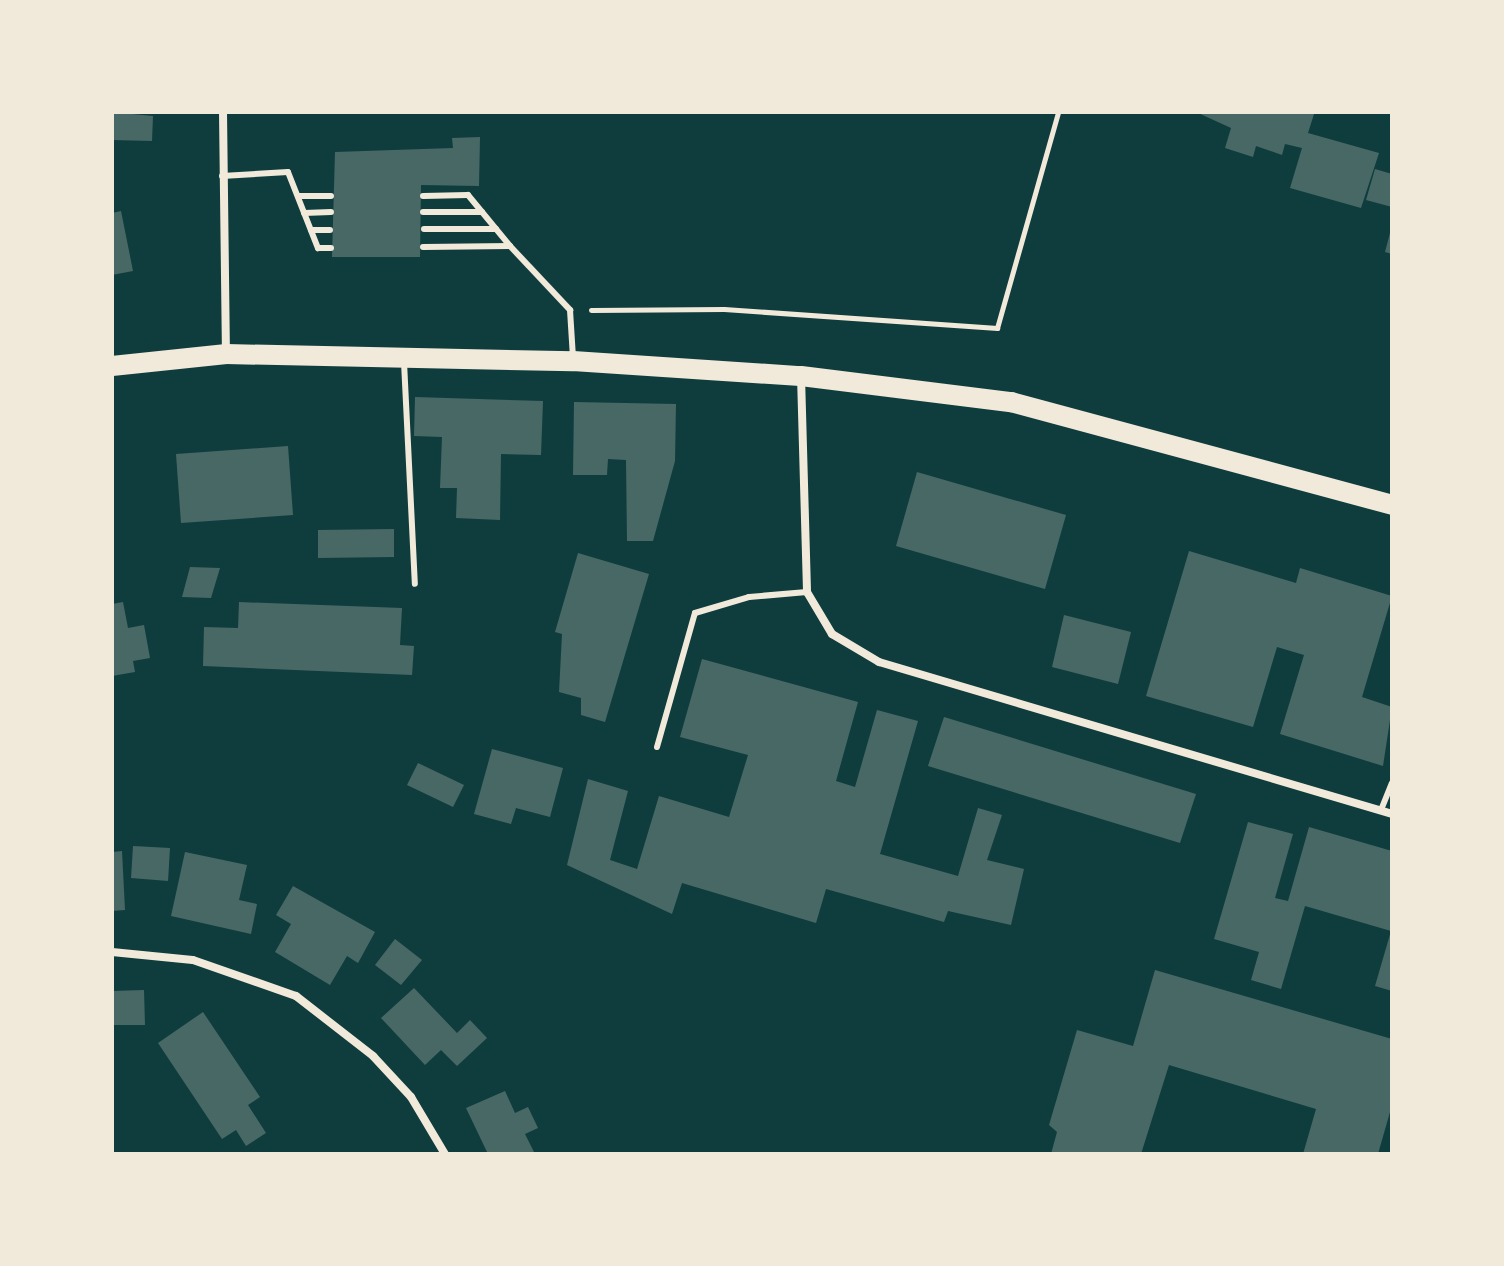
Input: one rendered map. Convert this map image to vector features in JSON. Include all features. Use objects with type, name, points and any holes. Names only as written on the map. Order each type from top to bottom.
[{"type":"main road","points":[[112,366],[226,354],[573,361],[801,376],[1011,402],[1392,505]]},
{"type":"street","points":[[223,112],[226,354]]},
{"type":"street","points":[[801,376],[807,592],[832,634],[879,662],[1392,814]]},
{"type":"street","points":[[112,952],[193,960],[296,996],[401,1087],[445,1154]]},
{"type":"lane","points":[[222,176],[288,172],[318,248],[331,248]]},
{"type":"lane","points":[[423,196],[468,195],[510,246],[570,310],[573,361]]},
{"type":"lane","points":[[298,196],[331,196]]},
{"type":"lane","points":[[304,213],[331,212]]},
{"type":"lane","points":[[423,212],[482,212]]},
{"type":"lane","points":[[424,229],[496,229]]},
{"type":"lane","points":[[311,230],[330,230]]},
{"type":"lane","points":[[423,247],[510,246]]},
{"type":"lane","points":[[404,358],[415,584]]},
{"type":"lane","points":[[657,747],[695,613],[749,597],[807,592]]},
{"type":"lane","points":[[1381,810],[1392,783]]},
{"type":"path","points":[[570,310],[724,309],[997,328],[1058,112]]},
{"type":"building","points":[[112,112],[153,116],[152,141],[112,140]]},
{"type":"building","points":[[1196,112],[1314,114],[1308,133],[1379,153],[1361,208],[1290,188],[1302,148],[1285,144],[1282,155],[1256,146],[1253,157],[1225,148],[1231,128]]},
{"type":"building","points":[[480,137],[479,186],[421,185],[420,257],[332,257],[335,152],[453,148],[452,138]]},
{"type":"building","points":[[1375,169],[1392,174],[1392,207],[1366,200]]},
{"type":"building","points":[[121,211],[133,271],[112,275],[112,213]]},
{"type":"building","points":[[1392,229],[1392,254],[1385,252]]},
{"type":"building","points":[[415,397],[543,401],[541,455],[501,454],[500,520],[456,518],[457,488],[440,488],[442,437],[414,436]]},
{"type":"building","points":[[574,402],[676,404],[675,461],[653,541],[627,541],[626,460],[608,459],[607,475],[573,475]]},
{"type":"building","points":[[288,446],[293,515],[181,523],[176,454]]},
{"type":"building","points":[[917,472],[1066,515],[1045,589],[896,546]]},
{"type":"building","points":[[394,529],[394,557],[318,558],[318,530]]},
{"type":"building","points":[[1189,551],[1296,583],[1300,568],[1392,596],[1362,697],[1392,707],[1383,766],[1280,734],[1304,655],[1277,647],[1253,727],[1146,696]]},
{"type":"building","points":[[578,553],[649,574],[605,722],[581,715],[581,698],[559,692],[562,634],[555,632]]},
{"type":"building","points":[[190,567],[220,568],[211,598],[182,597]]},
{"type":"building","points":[[123,602],[128,628],[144,625],[150,658],[133,661],[135,672],[112,676],[112,604]]},
{"type":"building","points":[[239,602],[402,608],[400,645],[414,646],[412,675],[203,666],[204,627],[238,628]]},
{"type":"building","points":[[1064,615],[1131,632],[1118,684],[1052,667]]},
{"type":"building","points":[[702,659],[858,702],[836,781],[855,787],[877,710],[918,721],[880,854],[958,876],[978,808],[1002,815],[987,860],[1024,869],[1011,925],[948,911],[944,922],[826,889],[816,923],[682,883],[672,914],[567,865],[588,779],[628,791],[610,860],[637,869],[659,796],[729,817],[748,755],[680,737]]},
{"type":"building","points":[[944,717],[1196,794],[1180,843],[928,766]]},
{"type":"building","points":[[492,749],[563,768],[550,817],[516,808],[511,824],[474,814]]},
{"type":"building","points":[[418,763],[464,785],[453,807],[407,785]]},
{"type":"building","points":[[1248,822],[1293,834],[1275,898],[1288,901],[1309,827],[1392,851],[1392,991],[1375,986],[1391,931],[1305,906],[1281,989],[1251,980],[1259,952],[1214,939]]},
{"type":"building","points":[[133,846],[170,848],[168,881],[131,878]]},
{"type":"building","points":[[122,851],[125,910],[112,911],[112,852]]},
{"type":"building","points":[[185,852],[247,865],[239,900],[257,904],[251,934],[171,916]]},
{"type":"building","points":[[293,886],[375,932],[358,963],[347,956],[330,985],[275,952],[291,924],[276,915]]},
{"type":"building","points":[[395,939],[422,960],[401,985],[375,965]]},
{"type":"building","points":[[1155,970],[1392,1039],[1392,1105],[1378,1154],[1303,1154],[1316,1109],[1169,1065],[1141,1154],[1051,1154],[1057,1132],[1049,1125],[1077,1030],[1133,1046]]},
{"type":"building","points":[[414,988],[457,1033],[470,1020],[487,1038],[457,1066],[441,1050],[425,1065],[381,1018]]},
{"type":"building","points":[[144,990],[145,1025],[112,1025],[112,991]]},
{"type":"building","points":[[203,1012],[260,1097],[248,1105],[266,1133],[246,1146],[236,1130],[222,1139],[158,1043]]},
{"type":"building","points":[[505,1091],[515,1113],[528,1107],[538,1128],[525,1134],[535,1154],[488,1154],[466,1108]]}]
